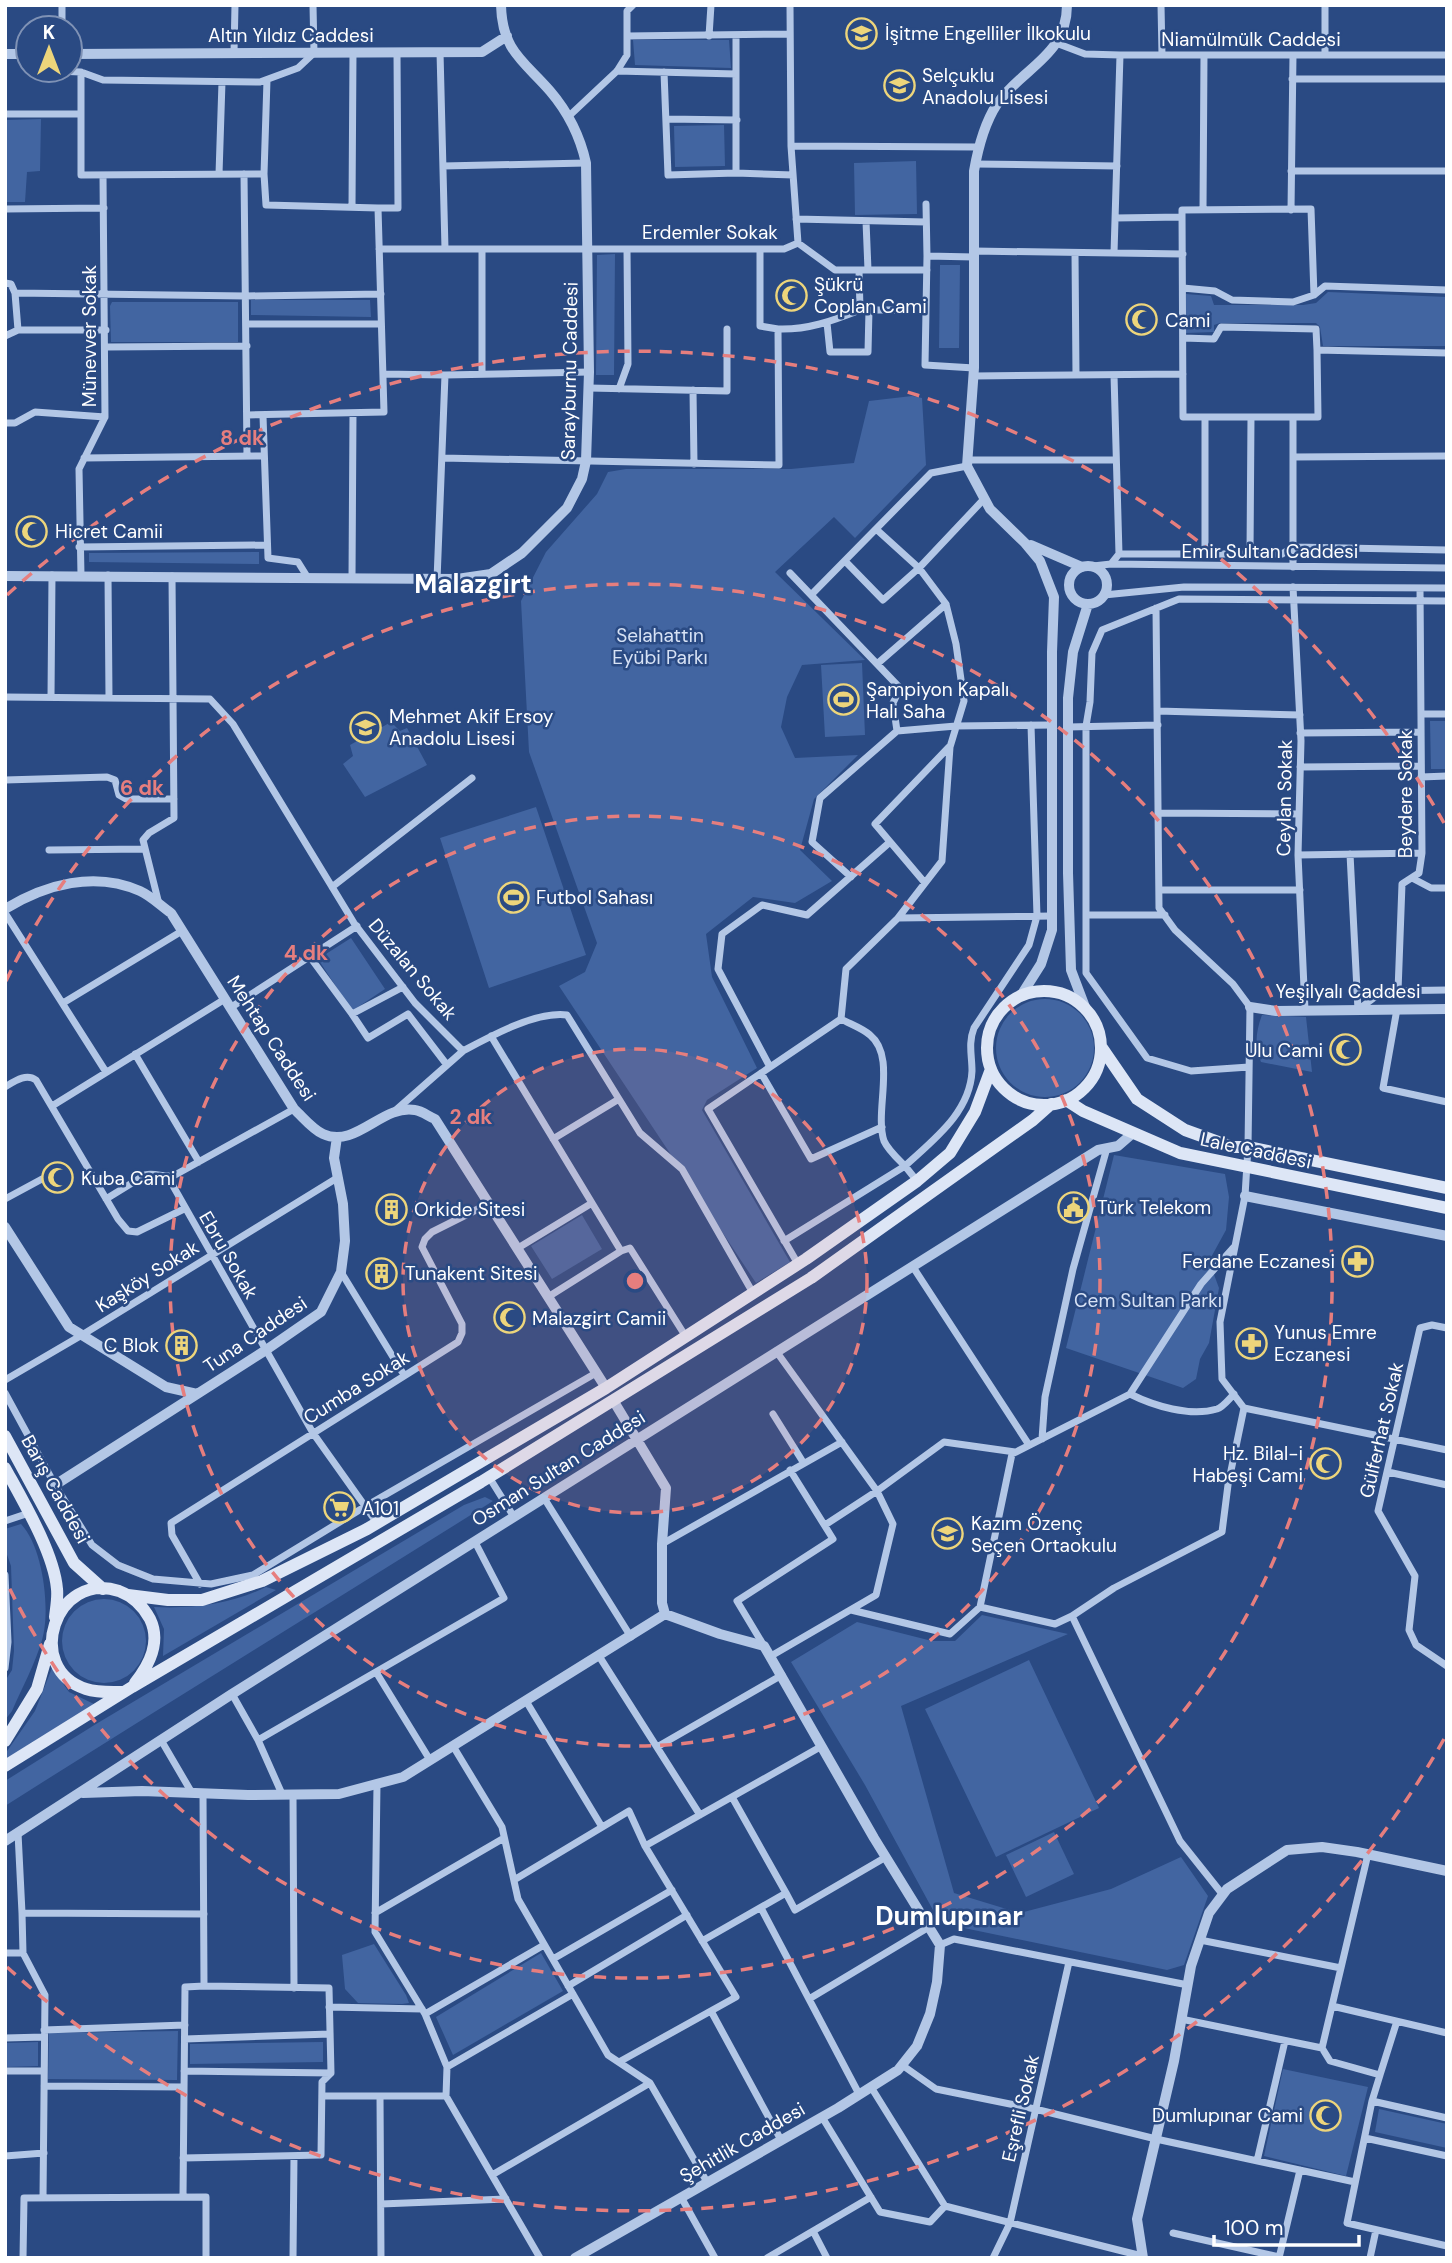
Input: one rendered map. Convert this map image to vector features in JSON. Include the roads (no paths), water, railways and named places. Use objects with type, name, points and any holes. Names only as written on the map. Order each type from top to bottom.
[{"type":"main road","points":[[1039,990],[1056,991],[1085,1007],[1097,1026],[1102,1048],[1092,1079],[1081,1092],[1051,1104],[1036,1104],[1009,1093],[998,1082],[987,1052],[988,1034],[995,1017],[1007,1004],[1022,995],[1039,990]]},
{"type":"main road","name":"Lale Caddesi","points":[[1102,1048],[1137,1099],[1185,1130],[1233,1147],[1248,1147],[1447,1188]]},
{"type":"main road","points":[[5,1741],[37,1689],[55,1620],[63,1607],[74,1597],[103,1589],[168,1600],[202,1600],[262,1581],[377,1523],[606,1388],[798,1264],[917,1181],[950,1153],[975,1112],[991,1069]]},
{"type":"main road","name":"Lale Caddesi","points":[[1066,1100],[1083,1111],[1180,1153],[1247,1169],[1447,1208]]},
{"type":"main road","points":[[5,1766],[128,1690],[489,1477],[811,1278],[1033,1120],[1051,1104]]},
{"type":"main road","name":"Barış Caddesi","points":[[5,1436],[74,1563],[103,1589]]},
{"type":"main road","name":"Barış Caddesi","points":[[5,1468],[51,1563],[58,1590],[55,1620]]},
{"type":"main road","points":[[128,1595],[142,1606],[151,1621],[155,1639],[152,1656],[128,1690]]},
{"type":"main road","points":[[51,1640],[54,1656],[71,1681],[85,1689],[128,1690]]},
{"type":"street","points":[[234,53],[235,5]]},
{"type":"street","points":[[84,73],[103,80],[267,80],[298,68],[314,53],[313,5]]},
{"type":"street","name":"Sarayburnu Caddesi","points":[[5,576],[437,580],[491,574],[522,553],[567,508],[582,479],[586,461],[589,248],[586,163],[580,138],[568,117],[551,92],[514,55],[501,20],[501,5]]},
{"type":"street","points":[[568,117],[617,71],[627,55],[627,11],[632,5]]},
{"type":"street","points":[[709,36],[711,5]]},
{"type":"street","name":"Erdemler Sokak","points":[[379,249],[784,249],[798,243],[791,146],[790,5]]},
{"type":"street","points":[[1022,995],[1041,964],[1052,930],[1054,597],[1040,561],[1025,542],[989,509],[967,463],[974,372],[975,164],[978,147],[997,104],[1048,55],[1067,20],[1067,5]]},
{"type":"street","points":[[1161,5],[1162,55]]},
{"type":"street","points":[[1325,5],[1325,55]]},
{"type":"street","points":[[627,36],[790,34]]},
{"type":"street","name":"Altın Yıldız Caddesi","points":[[84,54],[482,52],[507,36]]},
{"type":"street","points":[[736,36],[736,173]]},
{"type":"street","name":"Niamülmülk Caddesi","points":[[1056,43],[1085,54],[1447,55]]},
{"type":"street","points":[[440,52],[444,249]]},
{"type":"street","points":[[352,207],[353,53]]},
{"type":"street","points":[[267,80],[264,174],[266,205],[398,208],[397,53]]},
{"type":"street","points":[[1114,253],[1119,55]]},
{"type":"street","points":[[1203,210],[1204,55]]},
{"type":"street","points":[[1291,210],[1293,55]]},
{"type":"street","points":[[617,71],[736,74]]},
{"type":"street","points":[[664,72],[668,175],[793,175]]},
{"type":"street","points":[[1292,79],[1447,79]]},
{"type":"street","points":[[219,174],[222,82]]},
{"type":"street","points":[[81,84],[81,175],[264,174]]},
{"type":"street","points":[[5,114],[81,114]]},
{"type":"street","points":[[667,119],[737,120]]},
{"type":"street","points":[[791,146],[978,147]]},
{"type":"street","points":[[443,166],[586,163]]},
{"type":"street","points":[[975,164],[1117,166]]},
{"type":"street","points":[[1292,171],[1447,172]]},
{"type":"street","points":[[244,174],[247,455]]},
{"type":"street","name":"Münevver Sokak","points":[[81,575],[79,469],[105,417],[103,175]]},
{"type":"street","points":[[926,204],[928,256],[925,365],[974,372],[1183,374]]},
{"type":"street","points":[[5,209],[104,208]]},
{"type":"street","points":[[248,415],[384,412],[378,208]]},
{"type":"street","points":[[1183,338],[1214,339],[1222,327],[1316,329],[1318,417],[1183,417],[1182,210],[1311,209],[1314,295]]},
{"type":"street","points":[[1115,218],[1182,217]]},
{"type":"street","points":[[796,219],[926,222]]},
{"type":"street","points":[[866,221],[868,270]]},
{"type":"street","points":[[798,243],[835,270],[927,270]]},
{"type":"street","points":[[619,389],[628,364],[627,248]]},
{"type":"street","points":[[482,249],[482,374]]},
{"type":"street","points":[[760,249],[760,326],[797,330],[864,310],[926,310]]},
{"type":"street","points":[[1075,253],[1076,375]]},
{"type":"street","points":[[928,256],[1182,254]]},
{"type":"street","points":[[827,323],[830,352],[868,352],[859,270]]},
{"type":"street","points":[[5,283],[11,284],[15,293],[18,330]]},
{"type":"street","points":[[1183,288],[1215,291],[1232,300],[1293,302],[1314,295],[1325,286],[1447,290]]},
{"type":"street","points":[[15,293],[246,296],[381,294]]},
{"type":"street","points":[[246,324],[381,324]]},
{"type":"street","points":[[589,388],[727,391],[727,329]]},
{"type":"street","points":[[442,458],[779,465],[778,329]]},
{"type":"street","points":[[5,337],[18,330],[106,330]]},
{"type":"street","points":[[106,347],[247,346]]},
{"type":"street","points":[[1317,350],[1447,353]]},
{"type":"street","points":[[383,374],[589,372]]},
{"type":"street","points":[[437,580],[445,375]]},
{"type":"street","points":[[1111,564],[1119,554],[1114,375]]},
{"type":"street","points":[[693,390],[694,464]]},
{"type":"street","points":[[5,423],[15,423],[35,412],[105,417]]},
{"type":"street","points":[[352,579],[354,413]]},
{"type":"street","points":[[263,416],[268,558],[298,562],[308,578]]},
{"type":"street","points":[[1205,417],[1205,554]]},
{"type":"street","points":[[1250,554],[1251,417]]},
{"type":"street","points":[[1293,417],[1293,567]]},
{"type":"street","points":[[84,458],[264,456]]},
{"type":"street","points":[[1293,457],[1447,456]]},
{"type":"street","points":[[811,595],[931,473],[967,463],[1116,460]]},
{"type":"street","points":[[845,561],[883,600],[919,568],[984,499]]},
{"type":"street","points":[[841,1019],[846,969],[898,918],[942,861],[950,747],[964,701],[956,644],[946,604],[919,568],[876,529]]},
{"type":"street","points":[[1025,542],[1088,567],[1106,578],[1107,590],[1100,600],[1088,604],[1076,599],[1069,588],[1069,581]]},
{"type":"street","points":[[79,547],[267,545]]},
{"type":"street","points":[[1119,554],[1282,554],[1293,547],[1447,550]]},
{"type":"street","name":"Emir Sultan Caddesi","points":[[1088,567],[1111,564],[1447,568]]},
{"type":"street","points":[[1054,597],[1072,575],[1088,567]]},
{"type":"street","points":[[790,573],[900,688],[893,703],[897,731]]},
{"type":"street","points":[[51,697],[52,575]]},
{"type":"street","points":[[108,575],[109,698]]},
{"type":"street","points":[[159,905],[143,840],[149,833],[174,818],[173,576]]},
{"type":"street","name":"Emir Sultan Caddesi","points":[[1104,596],[1184,587],[1447,588]]},
{"type":"street","name":"Ceylan Sokak","points":[[1293,587],[1300,715],[1298,855],[1305,1010]]},
{"type":"street","name":"Beydere Sokak","points":[[1398,991],[1402,884],[1419,873],[1422,853],[1420,588]]},
{"type":"street","points":[[1249,1067],[1191,1071],[1147,1058],[1086,974],[1086,726],[1092,653],[1102,630],[1179,598],[1447,601]]},
{"type":"street","points":[[877,664],[946,604]]},
{"type":"street","points":[[1085,1007],[1071,970],[1068,698],[1073,652],[1088,604]]},
{"type":"street","points":[[1156,608],[1159,908],[1175,930],[1233,984],[1250,1007],[1245,1196],[1220,1322],[1222,1379],[1244,1408],[1447,1450]]},
{"type":"street","name":"Düzalan Sokak","points":[[5,697],[210,699],[233,724],[357,926],[415,1003],[463,1051]]},
{"type":"street","points":[[1158,711],[1300,715]]},
{"type":"street","points":[[1421,714],[1447,714]]},
{"type":"street","points":[[785,1241],[905,1166],[948,1127],[967,1094],[972,1072],[970,1040],[974,1028],[1029,945],[1037,916],[1031,725]]},
{"type":"street","points":[[850,877],[812,842],[820,798],[897,731],[956,726],[1052,725]]},
{"type":"street","points":[[1068,727],[1158,725]]},
{"type":"street","points":[[1300,733],[1421,732]]},
{"type":"street","points":[[925,883],[875,824],[950,747]]},
{"type":"street","points":[[1300,766],[1421,766]]},
{"type":"street","points":[[1421,777],[1447,776]]},
{"type":"street","points":[[5,780],[107,777],[115,780],[119,795],[126,799],[174,799]]},
{"type":"street","points":[[332,887],[472,778]]},
{"type":"street","points":[[1158,813],[1299,814]]},
{"type":"street","points":[[770,1067],[718,969],[722,934],[762,905],[807,915],[890,842]]},
{"type":"street","points":[[49,850],[145,849]]},
{"type":"street","points":[[1298,855],[1422,853]]},
{"type":"street","points":[[1350,854],[1358,1010]]},
{"type":"street","points":[[1412,878],[1431,888],[1447,888]]},
{"type":"street","name":"Mehtap Caddesi","points":[[5,911],[50,886],[73,882],[105,881],[141,891],[171,913],[294,1109],[319,1133],[337,1137]]},
{"type":"street","points":[[1159,890],[1300,890]]},
{"type":"street","points":[[5,911],[106,1072]]},
{"type":"street","points":[[1086,915],[1165,915]]},
{"type":"street","points":[[898,918],[1052,916]]},
{"type":"street","points":[[52,1106],[135,1054],[310,957],[357,926]]},
{"type":"street","points":[[63,1003],[183,931]]},
{"type":"street","points":[[310,957],[368,1038],[408,1014],[447,1065]]},
{"type":"street","points":[[352,1014],[403,986]]},
{"type":"street","points":[[1358,1010],[1383,991],[1447,990]]},
{"type":"street","name":"Yeşilyalı Caddesi","points":[[1250,1007],[1276,1011],[1447,1009]]},
{"type":"street","points":[[1397,1009],[1383,1088],[1447,1102]]},
{"type":"street","points":[[337,1137],[376,1122],[395,1110],[463,1051],[491,1036],[554,1013],[568,1015],[640,1133],[682,1169],[753,1293]]},
{"type":"street","points":[[798,1264],[708,1109],[841,1019]]},
{"type":"street","points":[[841,1019],[870,1035],[878,1045],[882,1058],[882,1127],[885,1143],[917,1181]]},
{"type":"street","points":[[491,1036],[621,1251]]},
{"type":"street","points":[[135,1054],[199,1162]]},
{"type":"street","points":[[761,1073],[811,1159],[882,1127]]},
{"type":"street","points":[[5,1087],[21,1078],[32,1077],[36,1080],[118,1219],[128,1231],[137,1232],[184,1209]]},
{"type":"street","points":[[553,1139],[619,1099]]},
{"type":"street","points":[[106,1199],[145,1175],[168,1177],[294,1109]]},
{"type":"street","points":[[395,1110],[417,1110],[435,1119],[606,1388],[666,1488],[662,1544],[662,1603],[665,1614]]},
{"type":"street","name":"Osman Sultan Caddesi","points":[[5,1841],[232,1694],[776,1351],[1098,1150],[1118,1146],[1133,1133]]},
{"type":"street","name":"Tuna Caddesi","points":[[55,1485],[321,1312],[341,1272],[345,1227],[334,1158],[337,1137]]},
{"type":"street","points":[[1042,1439],[1045,1397],[1073,1269],[1107,1149]]},
{"type":"street","name":"Ebru Sokak","points":[[168,1177],[313,1433],[377,1523]]},
{"type":"street","name":"Kaşköy Sokak","points":[[5,1380],[337,1178]]},
{"type":"street","points":[[5,1199],[42,1179]]},
{"type":"street","points":[[1245,1196],[1447,1236]]},
{"type":"street","name":"Cumba Sokak","points":[[200,1584],[172,1535],[171,1523],[458,1342],[462,1324],[422,1247],[425,1239],[432,1233],[490,1203]]},
{"type":"street","points":[[518,1248],[592,1203]]},
{"type":"street","name":"Tuna Caddesi","points":[[5,1227],[69,1327],[166,1387],[197,1394]]},
{"type":"street","points":[[851,1609],[950,1634],[979,1607],[985,1592],[1012,1454],[1130,1394],[1201,1284],[1235,1246]]},
{"type":"street","points":[[548,1297],[621,1251],[631,1248],[686,1337]]},
{"type":"street","points":[[913,1266],[1029,1445]]},
{"type":"street","points":[[341,1272],[404,1375]]},
{"type":"street","name":"Gülferhat Sokak","points":[[1447,1328],[1432,1325],[1420,1328],[1378,1511],[1415,1576],[1409,1630],[1416,1644],[1447,1666]]},
{"type":"street","points":[[771,1656],[876,1595],[893,1524],[877,1491],[776,1351]]},
{"type":"street","points":[[5,1393],[55,1485],[92,1545],[118,1565],[153,1579],[211,1584],[253,1575],[596,1373]]},
{"type":"street","points":[[1130,1394],[1152,1405],[1191,1411],[1219,1408],[1234,1394]]},
{"type":"street","points":[[979,1607],[1055,1624],[1114,1588],[1222,1532],[1228,1485],[1244,1408]]},
{"type":"street","points":[[773,1414],[803,1462]]},
{"type":"street","points":[[825,1525],[877,1491],[944,1441],[1015,1452]]},
{"type":"street","points":[[662,1544],[790,1469],[842,1442]]},
{"type":"street","points":[[790,1469],[833,1539],[737,1601],[940,1945],[954,1939],[1188,1986]]},
{"type":"street","points":[[1388,1472],[1447,1485]]},
{"type":"street","points":[[489,1477],[514,1517]]},
{"type":"street","points":[[544,1498],[631,1637]]},
{"type":"street","points":[[5,1521],[29,1513]]},
{"type":"street","points":[[258,1740],[504,1598],[475,1542]]},
{"type":"street","points":[[5,1575],[8,1642],[5,1668]]},
{"type":"street","points":[[80,1793],[142,1791],[339,1794],[403,1777],[665,1614]]},
{"type":"street","points":[[665,1614],[720,1634],[764,1646]]},
{"type":"street","points":[[1072,1615],[1180,1841],[1223,1895]]},
{"type":"street","points":[[599,1656],[700,1815]]},
{"type":"street","points":[[376,1672],[430,1760]]},
{"type":"street","points":[[657,1747],[782,1675]]},
{"type":"street","points":[[232,1694],[288,1794],[294,1988]]},
{"type":"street","points":[[526,1701],[602,1827]]},
{"type":"street","points":[[161,1740],[197,1793],[204,1914],[204,1986]]},
{"type":"street","points":[[453,1746],[502,1827],[518,1899],[608,2055],[650,2083],[707,2182]]},
{"type":"street","points":[[645,1846],[822,1746]]},
{"type":"street","points":[[377,1784],[375,1932],[424,2011],[447,2067],[446,2096],[540,2258]]},
{"type":"street","points":[[732,1797],[796,1910],[886,1857]]},
{"type":"street","points":[[514,1880],[629,1811],[645,1846],[736,1997],[619,2062]]},
{"type":"street","points":[[18,1833],[23,1953],[45,1995],[43,2198]]},
{"type":"street","points":[[375,1913],[505,1838]]},
{"type":"street","points":[[871,2087],[944,2206],[1142,2257],[1137,2219],[1191,1966],[1209,1913],[1227,1889],[1287,1850],[1322,1847],[1447,1871]]},
{"type":"street","points":[[1368,1854],[1322,2048],[1330,2062],[1380,2075]]},
{"type":"street","points":[[553,1959],[672,1891]]},
{"type":"street","points":[[702,1941],[786,1893]]},
{"type":"street","points":[[761,1908],[859,2094]]},
{"type":"street","points":[[22,1913],[204,1914]]},
{"type":"street","points":[[568,1986],[687,1916]]},
{"type":"street","points":[[809,1998],[929,1927]]},
{"type":"street","points":[[1200,1940],[1341,1968]]},
{"type":"street","points":[[329,2007],[424,2011],[544,1944]]},
{"type":"street","name":"Şehitlik Caddesi","points":[[575,2258],[822,2117],[902,2065],[917,2046],[930,2014],[937,1982],[940,1945]]},
{"type":"street","points":[[5,1952],[23,1953]]},
{"type":"street","name":"Eşrefli Sokak","points":[[993,2258],[1010,2222],[1069,1962]]},
{"type":"street","points":[[183,2158],[321,2155],[322,2082],[331,2073],[329,1988],[185,1987],[185,2039],[184,2071],[183,2158],[183,2197]]},
{"type":"street","points":[[447,2067],[573,1994]]},
{"type":"street","points":[[1332,2006],[1447,2033]]},
{"type":"street","points":[[711,2011],[781,2140]]},
{"type":"street","points":[[1181,2019],[1322,2048]]},
{"type":"street","points":[[1397,2021],[1372,2101],[1347,2223],[1447,2246]]},
{"type":"street","points":[[5,2038],[44,2033],[185,2025]]},
{"type":"street","points":[[185,2039],[330,2034]]},
{"type":"street","points":[[1257,2161],[1285,2041]]},
{"type":"street","points":[[902,2065],[936,2089],[1355,2182]]},
{"type":"street","points":[[5,2071],[44,2071]]},
{"type":"street","points":[[184,2071],[331,2073]]},
{"type":"street","points":[[492,2175],[650,2083]]},
{"type":"street","points":[[44,2086],[184,2087]]},
{"type":"street","points":[[322,2096],[446,2096]]},
{"type":"street","points":[[380,2096],[381,2258]]},
{"type":"street","points":[[1372,2101],[1447,2118]]},
{"type":"street","points":[[822,2117],[880,2212],[930,2222],[944,2206]]},
{"type":"street","points":[[1365,2138],[1447,2155]]},
{"type":"street","points":[[5,2156],[44,2153]]},
{"type":"street","points":[[293,2258],[294,2156]]},
{"type":"street","points":[[1173,2232],[1279,2258],[1300,2170]]},
{"type":"street","points":[[23,2258],[24,2198],[183,2197],[206,2197],[206,2258]]},
{"type":"street","points":[[681,2197],[715,2258]]},
{"type":"street","points":[[767,2258],[871,2197]]},
{"type":"street","points":[[381,2204],[506,2199]]},
{"type":"street","points":[[1370,2258],[1376,2230]]},
{"type":"street","points":[[813,2231],[828,2258]]},
{"type":"place","name":"İşitme Engelliler İlkokulu","points":[[862,33]]},
{"type":"place","name":"Selçuklu Anadolu Lisesi","points":[[899,86]]},
{"type":"place","name":"Şükrü Coplan Cami","points":[[791,295]]},
{"type":"place","name":"Cami","points":[[1142,320]]},
{"type":"place","name":"Hicret Camii","points":[[32,531]]},
{"type":"place","name":"Şampiyon Kapalı Halı Saha","points":[[843,700]]},
{"type":"place","name":"Mehmet Akif Ersoy Anadolu Lisesi","points":[[366,727]]},
{"type":"place","name":"Futbol Sahası","points":[[513,897]]},
{"type":"place","name":"Ulu Cami","points":[[1346,1050]]},
{"type":"place","name":"Kuba Cami","points":[[58,1178]]},
{"type":"place","name":"Türk Telekom","points":[[1074,1207]]},
{"type":"place","name":"Orkide Sitesi","points":[[391,1209]]},
{"type":"place","name":"Ferdane Eczanesi","points":[[1358,1261]]},
{"type":"place","name":"Tunakent Sitesi","points":[[382,1273]]},
{"type":"place","name":"Malazgirt Camii","points":[[509,1318]]},
{"type":"place","name":"Yunus Emre Eczanesi","points":[[1251,1343]]},
{"type":"place","name":"C Blok","points":[[182,1345]]},
{"type":"place","name":"Hz. Bilal-i Habeşi Cami","points":[[1326,1464]]},
{"type":"place","name":"A101","points":[[339,1508]]},
{"type":"place","name":"Kazım Özenç Seçen Ortaokulu","points":[[948,1534]]},
{"type":"place","name":"Dumlupınar Cami","points":[[1326,2115]]},
{"type":"district","name":"Malazgirt","points":[[473,584]]},
{"type":"district","name":"Dumlupınar","points":[[949,1916]]},
{"type":"park label","name":"Selahattin Eyübi Parkı","points":[[660,646]]},
{"type":"park label","name":"Cem Sultan Parkı","points":[[1148,1300]]}]
